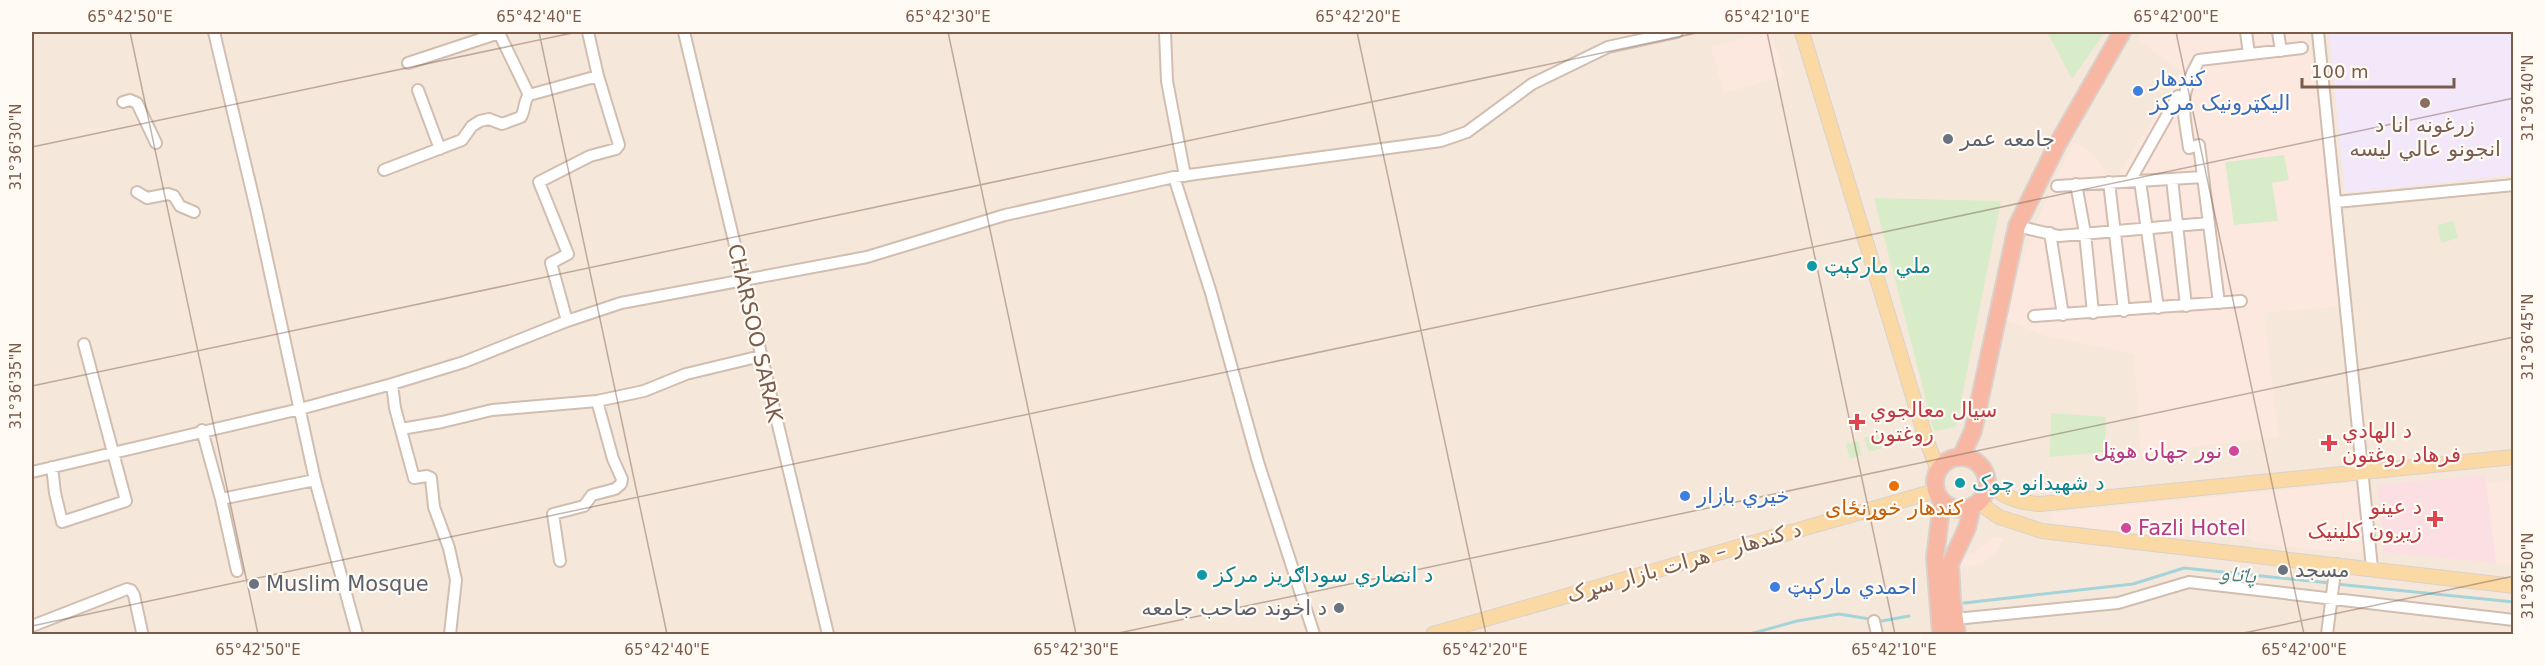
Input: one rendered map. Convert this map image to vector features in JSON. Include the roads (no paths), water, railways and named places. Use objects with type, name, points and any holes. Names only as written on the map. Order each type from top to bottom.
[{"type":"highway","points":[[1961,457],[1973,431],[2018,226],[2057,145],[2122,32]]},
{"type":"highway","points":[[1941,634],[1935,558],[1938,496],[1934,484],[1938,470],[1952,458],[1961,457],[1972,459],[1980,465],[1986,474],[1987,484],[1975,505],[1950,564],[1956,627]]},
{"type":"highway","points":[[1938,496],[1956,509],[1975,505]]},
{"type":"main road","points":[[1802,32],[1925,438],[1938,470]]},
{"type":"main road","points":[[1987,484],[2004,496],[2020,503],[2040,504],[2514,457]]},
{"type":"main road","name":"د کندهار – هرات بازار سړک","points":[[1433,634],[1938,496]]},
{"type":"main road","points":[[1975,505],[1999,518],[2042,531],[2336,569],[2372,568],[2514,586]]},
{"type":"street","points":[[214,32],[315,480],[357,634]]},
{"type":"street","points":[[567,321],[550,263],[568,254],[539,182],[590,156],[619,148],[588,32]]},
{"type":"street","name":"CHARSOO SARAK","points":[[684,32],[828,634]]},
{"type":"street","points":[[1165,32],[1167,81],[1185,176]]},
{"type":"street","points":[[32,472],[202,430],[300,409],[392,384],[464,362],[567,321],[621,303],[742,279],[867,258],[1005,215],[1174,177],[1441,141],[1467,132],[1532,84],[1608,47],[1677,32]]},
{"type":"street","points":[[2246,32],[2249,54]]},
{"type":"street","points":[[2278,32],[2281,51]]},
{"type":"street","points":[[2318,32],[2372,568]]},
{"type":"street","points":[[408,63],[500,33],[529,95]]},
{"type":"street","points":[[2219,303],[2199,145],[2189,148],[2182,102],[2185,89],[2199,60],[2302,48]]},
{"type":"street","points":[[384,170],[462,140],[472,126],[480,121],[489,119],[502,124],[521,117],[529,95],[598,76]]},
{"type":"street","points":[[418,90],[440,149]]},
{"type":"street","points":[[2158,308],[2147,228],[2135,181],[2178,96]]},
{"type":"street","points":[[123,102],[130,100],[137,103],[156,143]]},
{"type":"street","points":[[1174,177],[1211,293],[1258,462],[1314,634]]},
{"type":"street","points":[[2057,186],[2203,177]]},
{"type":"street","points":[[2172,179],[2186,306]]},
{"type":"street","points":[[2109,182],[2124,310]]},
{"type":"street","points":[[2076,184],[2085,233],[2093,313]]},
{"type":"street","points":[[2336,202],[2514,185]]},
{"type":"street","points":[[137,192],[147,198],[168,194],[174,196],[180,206],[194,212]]},
{"type":"street","points":[[2018,226],[2059,236],[2209,223]]},
{"type":"street","points":[[2050,233],[2063,315]]},
{"type":"street","points":[[2034,316],[2241,301]]},
{"type":"street","points":[[52,467],[58,511],[64,522],[126,501],[84,344]]},
{"type":"street","points":[[401,429],[492,410],[597,401],[644,391],[686,374],[760,356]]},
{"type":"street","points":[[392,384],[414,478],[431,478],[434,507],[449,548],[456,580],[450,634]]},
{"type":"street","points":[[560,561],[553,514],[584,506],[592,495],[615,489],[621,484],[622,479],[613,459],[597,401]]},
{"type":"street","points":[[202,430],[221,499],[237,571]]},
{"type":"street","points":[[221,499],[315,480]]},
{"type":"street","points":[[2327,634],[2336,569]]},
{"type":"street","points":[[1956,627],[2118,603],[2189,582],[2332,596],[2514,620]]},
{"type":"street","points":[[32,626],[127,588],[134,595],[142,632]]},
{"type":"street","points":[[1874,621],[1877,634]]},
{"type":"waterway","name":"پاتاو","points":[[1964,603],[2133,584],[2184,568],[2330,583]]},
{"type":"waterway","name":"پاتاو","points":[[2336,584],[2514,602]]},
{"type":"waterway","name":"پاتاو","points":[[1750,634],[1797,621],[1839,614],[1882,621],[1909,616]]},
{"type":"place","name":"کندهار الیکټرونیک مرکز","points":[[2138,91]]},
{"type":"place","name":"زرغونه انا د انجونو عالي لیسه","points":[[2425,103]]},
{"type":"place","name":"جامعه عمر","points":[[1948,139]]},
{"type":"place","name":"ملي مارکېټ","points":[[1812,266]]},
{"type":"place","name":"سيال معالجوي روغتون","points":[[1857,422]]},
{"type":"place","name":"د الهادي فرهاد روغتون","points":[[2329,443]]},
{"type":"place","name":"نور جهان هوټل","points":[[2234,451]]},
{"type":"place","name":"د شهيدانو چوک","points":[[1960,483]]},
{"type":"place","name":"کندهار خوړنځای","points":[[1894,486]]},
{"type":"place","name":"خیري بازار","points":[[1685,496]]},
{"type":"place","name":"د عینو زیږون کلینیک","points":[[2435,519]]},
{"type":"place","name":"Fazli Hotel","points":[[2126,528]]},
{"type":"place","name":"مسجد","points":[[2283,570]]},
{"type":"place","name":"د انصاري سوداګریز مرکز","points":[[1202,575]]},
{"type":"place","name":"Muslim Mosque","points":[[254,584]]},
{"type":"place","name":"احمدي مارکېټ","points":[[1775,587]]},
{"type":"place","name":"د اخوند صاحب جامعه","points":[[1339,608]]}]
